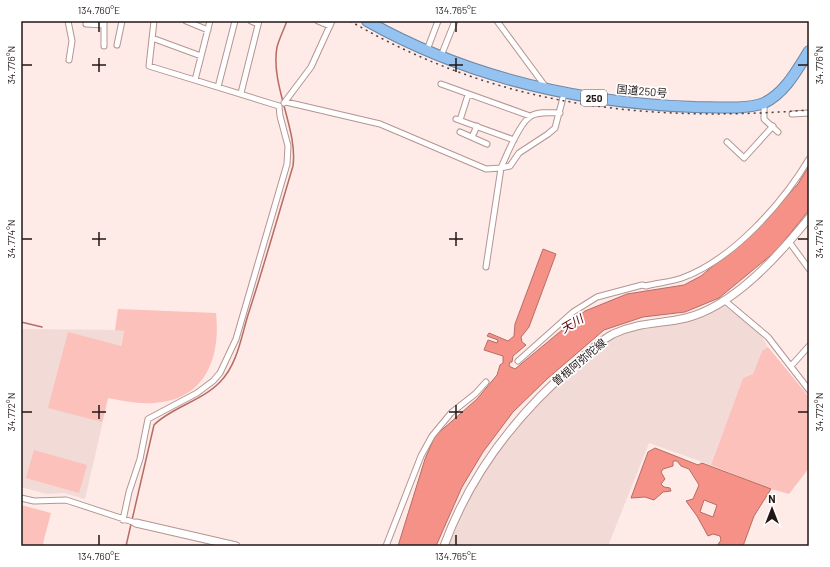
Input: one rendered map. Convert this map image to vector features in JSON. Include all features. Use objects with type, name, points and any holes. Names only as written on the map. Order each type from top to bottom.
[{"type":"highway","name":"国道250号","points":[[368,21],[440,56],[482,72],[548,90],[564,94],[682,106],[720,107],[764,103],[777,94],[790,80],[809,51]]},
{"type":"main road","name":"曽根阿弥陀線","points":[[444,546],[474,481],[508,432],[540,396],[601,340],[626,328],[644,323],[686,318],[698,314],[724,300],[763,270],[790,243],[809,218]]},
{"type":"main road","points":[[136,523],[236,546]]},
{"type":"street","points":[[68,21],[72,41],[69,60]]},
{"type":"street","points":[[117,45],[122,21]]},
{"type":"street","points":[[154,21],[149,66],[280,106]]},
{"type":"street","points":[[186,21],[208,30]]},
{"type":"street","points":[[195,80],[210,21]]},
{"type":"street","points":[[218,88],[235,21]]},
{"type":"street","points":[[241,93],[259,23],[251,21]]},
{"type":"street","points":[[280,106],[286,102],[311,67],[331,24],[318,21]]},
{"type":"street","points":[[427,50],[438,21]]},
{"type":"street","points":[[440,56],[455,21]]},
{"type":"street","points":[[496,21],[548,90]]},
{"type":"street","points":[[86,24],[104,23],[104,46]]},
{"type":"street","points":[[152,38],[201,56]]},
{"type":"street","points":[[441,84],[468,95],[530,116],[539,113],[560,113]]},
{"type":"street","points":[[286,102],[380,124],[486,169],[510,166],[519,153],[555,128],[564,94]]},
{"type":"street","points":[[468,95],[458,120],[514,140]]},
{"type":"street","points":[[764,103],[764,119],[778,132]]},
{"type":"street","points":[[123,520],[140,459],[148,418],[197,393],[213,381],[220,373],[236,339],[287,164],[288,146],[280,116],[280,106]]},
{"type":"street","points":[[792,114],[809,113]]},
{"type":"street","points":[[486,268],[501,168],[514,140],[530,116]]},
{"type":"street","points":[[472,137],[477,126]]},
{"type":"street","points":[[727,142],[744,158],[773,126]]},
{"type":"street","points":[[460,132],[487,144]]},
{"type":"street","points":[[518,361],[573,312],[597,297],[642,285],[646,286],[681,278],[716,260],[752,230],[768,214],[799,176],[809,159]]},
{"type":"street","points":[[790,243],[809,269]]},
{"type":"street","points":[[724,300],[755,324],[791,366],[809,390]]},
{"type":"street","points":[[791,366],[809,346]]},
{"type":"street","points":[[386,546],[428,441],[436,428],[475,394],[486,382]]},
{"type":"street","points":[[21,498],[34,501],[66,500],[123,520],[136,523]]},
{"type":"shaded area","points":[[721,304],[736,314],[760,334],[768,347],[762,351],[753,374],[743,378],[711,465],[649,443],[608,546],[448,546],[467,501],[484,471],[504,443],[534,406],[600,345],[610,338],[641,327],[689,320]]},
{"type":"shaded area","points":[[118,309],[216,313],[216,346],[206,374],[197,385],[186,394],[172,400],[142,403],[108,398],[102,422],[48,408],[68,332],[121,346],[124,331],[115,330]]},
{"type":"shaded area","points":[[21,329],[124,330],[85,499],[64,493],[47,494],[21,487]]},
{"type":"shaded area","points":[[768,347],[809,397],[809,468],[789,494],[771,489],[711,465],[743,378],[753,374],[762,351]]},
{"type":"shaded area","points":[[34,450],[87,465],[79,493],[26,478]]},
{"type":"shaded area","points":[[21,505],[51,513],[43,543],[45,546],[21,546]]},
{"type":"water","name":"天川","points":[[809,166],[809,210],[776,251],[719,298],[685,312],[643,317],[604,330],[547,379],[513,412],[483,452],[462,487],[436,546],[398,546],[425,459],[435,436],[477,399],[497,375],[500,365],[503,363],[503,356],[484,350],[488,340],[497,343],[498,340],[487,336],[489,333],[508,341],[514,336],[515,324],[543,249],[556,254],[529,327],[521,337],[522,342],[526,345],[513,356],[512,362],[510,362],[509,366],[515,369],[585,311],[627,294],[684,285],[701,276],[757,229],[798,184]]},
{"type":"water","points":[[655,448],[698,465],[702,463],[771,489],[754,516],[743,546],[717,546],[721,540],[720,536],[713,534],[708,536],[697,516],[686,501],[693,499],[699,485],[689,469],[681,466],[677,461],[673,461],[673,466],[663,469],[661,472],[665,479],[661,484],[664,487],[670,488],[671,491],[663,492],[654,500],[645,497],[631,498],[648,452]],"holes":[[[704,500],[717,505],[713,517],[700,512]]]},
{"type":"waterway","points":[[126,546],[154,425],[169,414],[213,389],[231,368],[241,342],[293,166],[292,137],[280,92],[276,62],[277,47],[287,21]]},
{"type":"waterway","points":[[21,322],[42,327]]},
{"type":"railway","points":[[350,21],[405,50],[460,73],[516,90],[572,102],[629,110],[688,114],[809,110]]}]
